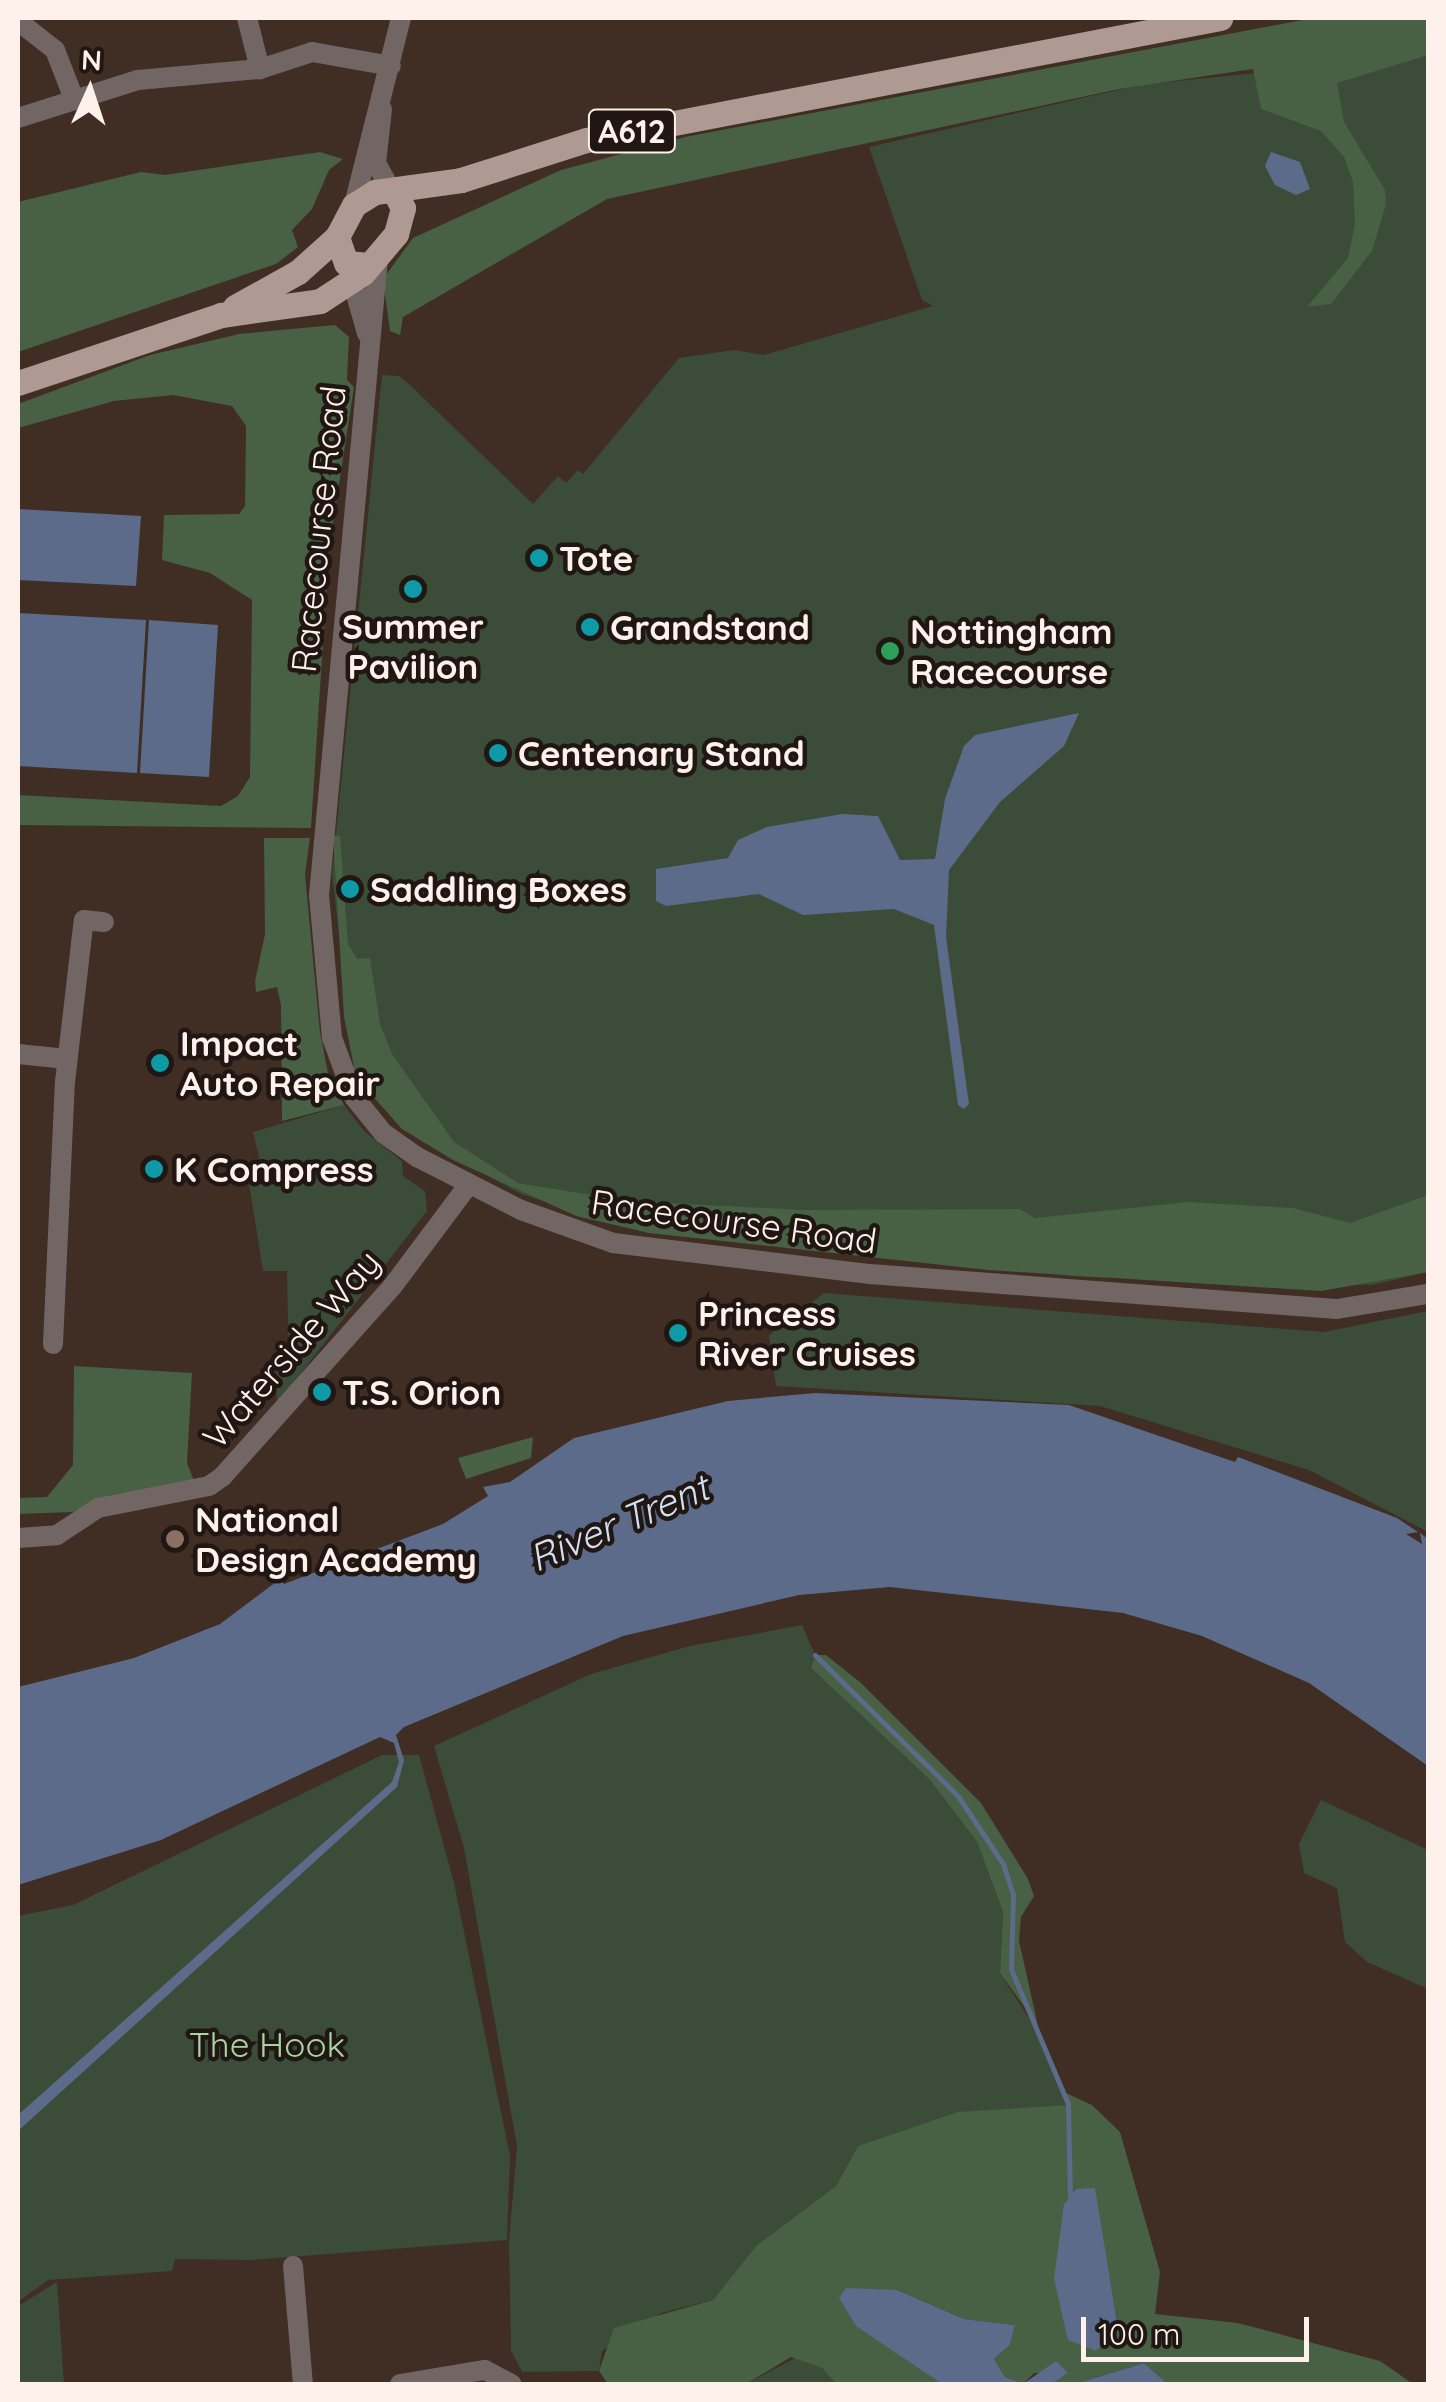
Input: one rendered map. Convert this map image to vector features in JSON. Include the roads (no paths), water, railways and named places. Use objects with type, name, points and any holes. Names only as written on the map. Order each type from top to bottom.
[{"type":"main road","name":"A612","points":[[393,193],[461,180],[586,140],[1220,18]]},
{"type":"main road","name":"A612","points":[[400,227],[461,180]]},
{"type":"main road","points":[[18,382],[222,314],[298,272],[337,237],[354,205],[374,192],[393,193],[403,208],[400,227],[362,267],[320,301],[222,314]]},
{"type":"main road","points":[[337,237],[362,267]]},
{"type":"street","points":[[246,18],[260,69]]},
{"type":"street","points":[[393,193],[376,163],[382,102],[401,18]]},
{"type":"street","points":[[18,21],[49,26],[74,98]]},
{"type":"street","points":[[18,118],[151,77],[260,69],[326,51],[391,66]]},
{"type":"street","points":[[354,205],[368,131],[382,102]]},
{"type":"street","name":"Racecourse Road","points":[[362,267],[360,314],[369,339]]},
{"type":"street","name":"Racecourse Road","points":[[362,267],[369,339],[321,834],[319,895],[332,1038],[354,1097],[383,1133],[468,1184],[613,1243],[806,1267],[1337,1309],[1428,1294]]},
{"type":"street","points":[[320,301],[360,314]]},
{"type":"street","points":[[52,1344],[68,1058],[84,920],[104,922]]},
{"type":"street","points":[[18,1054],[68,1058]]},
{"type":"street","name":"Waterside Way","points":[[18,1538],[57,1536],[98,1508],[198,1489],[222,1477],[392,1286],[468,1184]]},
{"type":"street","points":[[293,2266],[303,2384]]},
{"type":"street","points":[[400,2384],[466,2370],[508,2382]]},
{"type":"water","points":[[1271,152],[1300,162],[1310,189],[1296,195],[1275,185],[1265,166]]},
{"type":"water","points":[[18,509],[141,516],[136,586],[18,580]]},
{"type":"water","points":[[18,613],[146,620],[137,773],[18,766]]},
{"type":"water","points":[[149,620],[218,625],[209,777],[140,773]]},
{"type":"water","points":[[1079,713],[1064,746],[1000,802],[949,870],[946,937],[969,1104],[964,1109],[958,1105],[934,925],[894,909],[803,915],[759,894],[666,906],[656,901],[656,869],[728,858],[738,840],[767,827],[842,814],[878,816],[900,860],[935,859],[945,799],[964,746],[975,735]]},
{"type":"water","name":"River Trent","points":[[815,1393],[1069,1405],[1235,1462],[1238,1457],[1397,1518],[1418,1532],[1406,1534],[1422,1544],[1420,1533],[1428,1539],[1428,1766],[1309,1683],[1202,1636],[1123,1613],[890,1587],[799,1595],[623,1636],[404,1727],[396,1735],[404,1760],[397,1787],[18,2131],[18,2115],[392,1782],[399,1762],[394,1743],[380,1737],[161,1840],[18,1885],[18,1687],[134,1658],[220,1624],[280,1579],[284,1584],[443,1524],[488,1496],[483,1487],[510,1482],[574,1438],[728,1401]]},
{"type":"water","points":[[1095,2188],[1118,2328],[1096,2351],[1068,2340],[1054,2279],[1064,2204],[1076,2189]]},
{"type":"water","points":[[846,2288],[897,2290],[964,2319],[1015,2325],[1010,2345],[994,2359],[1005,2377],[1023,2384],[942,2384],[856,2326],[839,2298]]},
{"type":"water","points":[[1056,2361],[1068,2373],[1052,2384],[1023,2384]]},
{"type":"water","points":[[1144,2363],[1168,2384],[1075,2384]]},
{"type":"waterway","points":[[815,1655],[958,1796],[1003,1864],[1013,1894],[1011,1969],[1068,2104],[1070,2196]]},
{"type":"place","name":"Tote","points":[[539,558]]},
{"type":"place","name":"Summer Pavilion","points":[[413,589]]},
{"type":"place","name":"Grandstand","points":[[590,627]]},
{"type":"place","name":"Nottingham Racecourse","points":[[890,651]]},
{"type":"place","name":"Centenary Stand","points":[[498,753]]},
{"type":"place","name":"Saddling Boxes","points":[[350,889]]},
{"type":"place","name":"Impact Auto Repair","points":[[160,1063]]},
{"type":"place","name":"K Compress","points":[[154,1169]]},
{"type":"place","name":"Princess River Cruises","points":[[678,1333]]},
{"type":"place","name":"T.S. Orion","points":[[322,1392]]},
{"type":"place","name":"National Design Academy","points":[[175,1539]]},
{"type":"park label","name":"The Hook","points":[[267,2044]]}]
